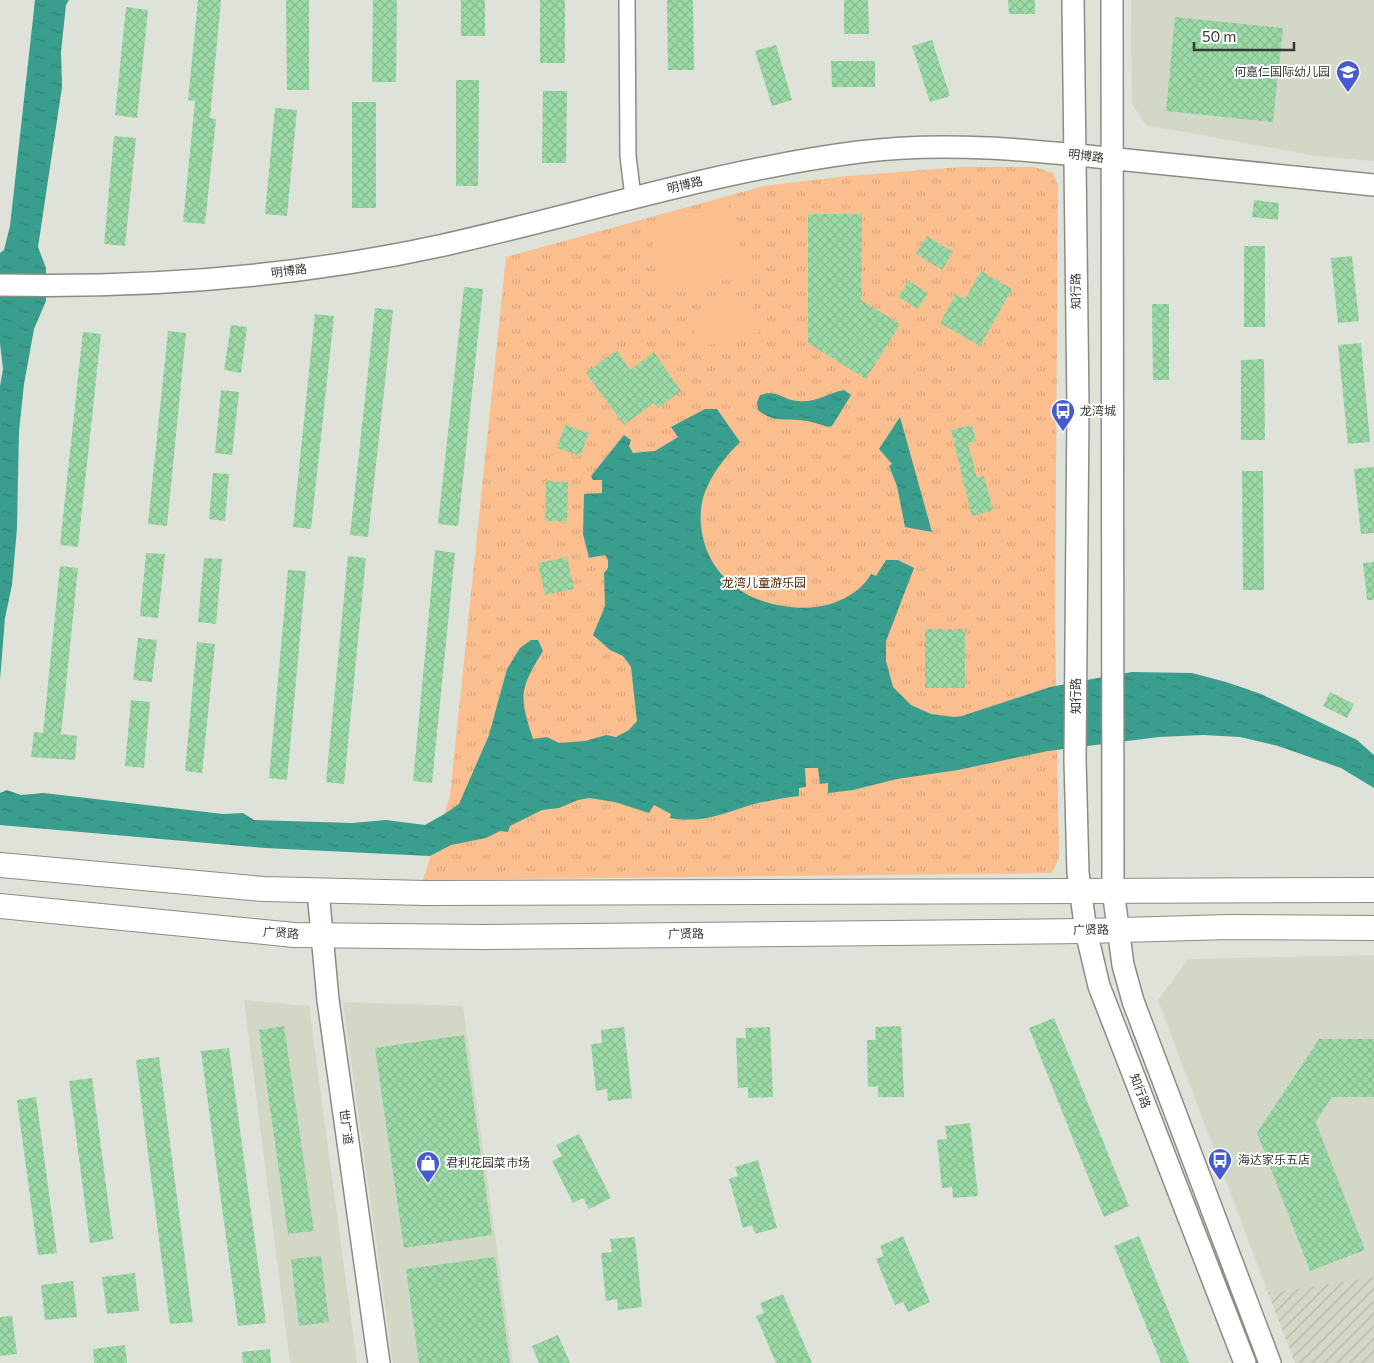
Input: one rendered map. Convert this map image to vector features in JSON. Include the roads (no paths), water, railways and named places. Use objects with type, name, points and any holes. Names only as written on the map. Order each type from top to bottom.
[{"type":"main road","name":"知行路","points":[[1073,0],[1078,406],[1075,760],[1080,891],[1086,931],[1099,986],[1245,1363]]},
{"type":"main road","name":"知行路","points":[[1112,0],[1111,665],[1113,890],[1117,930],[1133,1001],[1270,1363]]},
{"type":"main road","name":"明博路","points":[[0,285],[67,286],[155,283],[222,278],[354,263],[444,244],[779,163],[864,151],[950,146],[1074,153],[1112,159],[1374,185]]},
{"type":"main road","points":[[0,865],[196,884],[318,891],[425,893],[1374,890]]},
{"type":"main road","name":"世广道","points":[[318,891],[330,1010],[379,1363]]},
{"type":"main road","name":"广贤路","points":[[0,906],[294,935],[483,937],[1086,931],[1229,927],[1374,928]]},
{"type":"street","points":[[627,0],[628,156],[633,197]]},
{"type":"water","points":[[35,0],[69,0],[66,5],[61,52],[62,87],[38,247],[46,268],[46,301],[34,329],[24,384],[19,431],[17,528],[12,585],[5,618],[0,680],[0,386],[3,369],[0,343],[0,253],[4,250],[10,226]]},
{"type":"water","points":[[844,390],[851,395],[832,426],[828,427],[804,420],[773,418],[758,410],[757,402],[760,395],[766,393],[804,401]]},
{"type":"water","points":[[705,409],[717,409],[740,442],[716,471],[705,492],[702,504],[701,521],[704,542],[710,558],[719,571],[730,583],[758,599],[774,604],[808,608],[833,603],[849,596],[860,588],[871,574],[876,576],[886,560],[898,560],[914,568],[886,641],[886,661],[893,687],[911,705],[931,714],[954,717],[1050,687],[1103,677],[1132,672],[1192,673],[1261,694],[1357,740],[1374,755],[1374,788],[1341,768],[1278,746],[1240,737],[1203,735],[1159,737],[1048,751],[958,770],[897,779],[853,790],[828,793],[828,783],[820,784],[818,768],[805,768],[806,787],[799,788],[799,796],[758,803],[705,818],[670,818],[671,814],[654,805],[649,813],[615,802],[589,798],[578,800],[559,808],[542,810],[510,826],[508,832],[500,831],[486,838],[451,845],[430,856],[265,848],[0,825],[0,793],[7,790],[21,795],[44,793],[223,814],[243,813],[254,820],[352,823],[386,820],[425,825],[459,804],[489,735],[507,669],[520,648],[531,640],[538,640],[543,651],[529,675],[524,694],[525,713],[533,739],[547,737],[559,743],[585,741],[606,735],[616,737],[629,730],[637,721],[631,667],[623,656],[610,650],[593,635],[605,606],[604,573],[608,568],[608,560],[605,555],[589,558],[583,534],[584,494],[602,493],[602,480],[593,480],[591,476],[624,435],[631,440],[629,446],[633,453],[655,451],[678,437],[671,427]]},
{"type":"water","points":[[900,417],[932,532],[905,527],[897,486],[889,466],[892,464],[879,449]]},
{"type":"place","name":"何嘉仁国际幼儿园","points":[[1348,93]]},
{"type":"place","name":"龙湾城","points":[[1063,432]]},
{"type":"place","name":"海达家乐五店","points":[[1220,1181]]},
{"type":"place","name":"君利花园菜市场","points":[[428,1184]]},
{"type":"park label","name":"龙湾儿童游乐园","points":[[764,583]]}]
